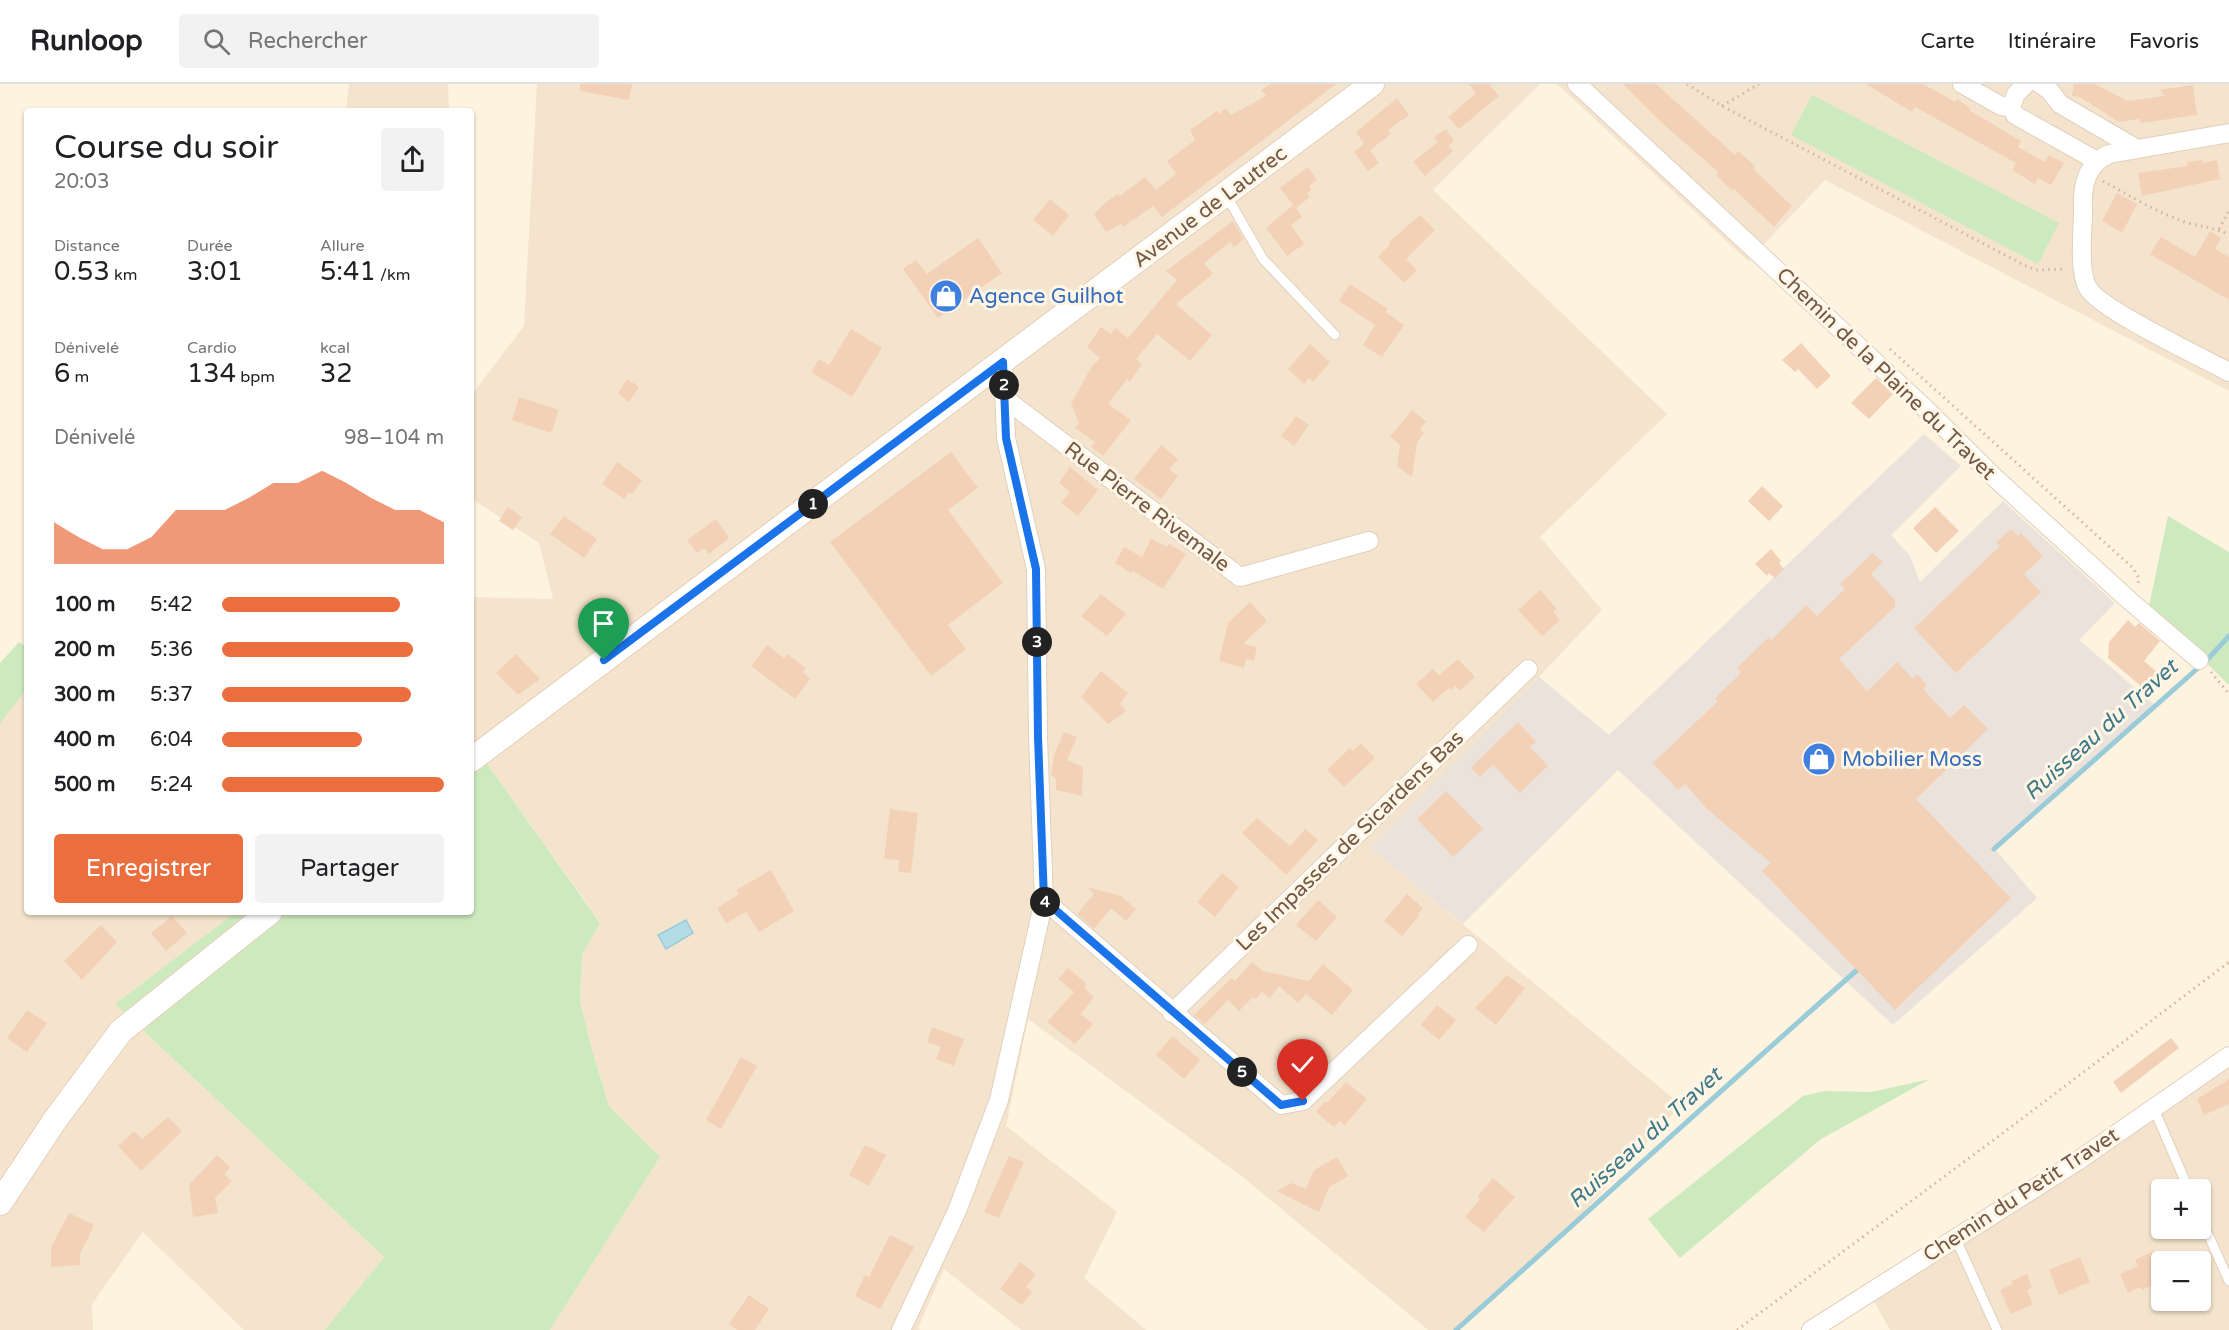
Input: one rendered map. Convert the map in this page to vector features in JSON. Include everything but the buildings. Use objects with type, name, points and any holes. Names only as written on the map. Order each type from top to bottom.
[{"type":"main road","name":"Avenue de Lautrec","points":[[474,758],[1372,84]]},
{"type":"main road","points":[[0,1203],[55,1120],[121,1031],[266,915]]},
{"type":"street","name":"Chemin de la Plaine du Travet","points":[[1577,84],[1930,413],[1994,477],[2130,601],[2203,663]]},
{"type":"street","points":[[1962,84],[2001,106],[2011,107]]},
{"type":"street","points":[[2026,84],[2016,94],[2011,107],[2015,115],[2093,167]]},
{"type":"street","points":[[2040,84],[2050,91],[2060,104],[2138,149]]},
{"type":"street","points":[[2229,133],[2109,154],[2093,167],[2082,191],[2083,268],[2087,288],[2098,300],[2229,372]]},
{"type":"street","points":[[901,1330],[957,1211],[999,1100],[1044,900],[1038,737],[1036,569],[1006,438],[1003,362]]},
{"type":"street","name":"Rue Pierre Rivemale","points":[[1004,398],[1239,577],[1370,541]]},
{"type":"street","name":"Les Impasses de Sicardens Bas","points":[[1172,1013],[1528,669]]},
{"type":"street","points":[[1044,900],[1281,1105],[1303,1101],[1468,945]]},
{"type":"street","name":"Chemin du Petit Travet","points":[[1811,1330],[2076,1162],[2229,1056]]},
{"type":"lane","points":[[1226,195],[1263,259],[1335,335]]},
{"type":"lane","points":[[2154,1109],[2184,1179]]},
{"type":"lane","points":[[1955,1237],[1997,1330]]},
{"type":"lane","points":[[2210,1239],[2229,1281]]},
{"type":"path","points":[[1687,84],[1722,106],[2036,270],[2083,268]]},
{"type":"path","points":[[1722,106],[1759,84]]},
{"type":"path","points":[[2093,167],[2150,207],[2188,223],[2219,229],[2229,235]]},
{"type":"path","points":[[2219,229],[2229,211]]},
{"type":"path","points":[[2203,663],[2229,694]]},
{"type":"path","points":[[1737,1330],[2229,962]]},
{"type":"shaded area","points":[[349,84],[448,84],[449,108],[346,108]]},
{"type":"shaded area","points":[[537,84],[1540,84],[1433,190],[1667,414],[1540,537],[1602,610],[1539,677],[1370,847],[1681,1105],[1559,1239],[1456,1330],[1428,1330],[1244,1178],[1028,1019],[1006,1126],[1117,1212],[1084,1278],[1146,1330],[1021,1330],[944,1269],[918,1328],[920,1330],[550,1330],[660,1157],[609,1106],[592,1050],[580,1001],[582,955],[600,922],[474,745],[474,597],[553,599],[539,543],[474,500],[474,392],[524,326]]},
{"type":"shaded area","points":[[1557,84],[2229,84],[2229,391],[1825,180],[1748,261]]},
{"type":"shaded area","points":[[1924,434],[1961,466],[1891,535],[1910,556],[1920,582],[2003,501],[2115,603],[2079,640],[2155,705],[1995,849],[2037,898],[1893,1025],[1618,770],[1463,924],[1370,847],[1539,677],[1609,735]]},
{"type":"shaded area","points":[[24,657],[24,915],[232,915],[115,1004],[384,1257],[325,1330],[244,1330],[143,1232],[92,1304],[93,1330],[0,1330],[0,685]]},
{"type":"shaded area","points":[[2229,1048],[2229,1330],[1890,1330],[1872,1298]]},
{"type":"green space","points":[[1812,95],[2059,223],[2038,264],[1791,135]]},
{"type":"green space","points":[[2168,516],[2229,552],[2229,685],[2149,606]]},
{"type":"green space","points":[[19,642],[24,646],[24,693],[0,723],[0,663]]},
{"type":"green space","points":[[474,745],[600,923],[582,955],[580,1001],[592,1050],[609,1106],[660,1157],[550,1330],[325,1330],[384,1257],[115,1004],[232,915],[474,915]]},
{"type":"green space","points":[[1930,1079],[1821,1139],[1680,1258],[1648,1219],[1803,1096],[1825,1091],[1871,1092]]},
{"type":"water","points":[[686,920],[693,933],[666,949],[658,935]]},
{"type":"waterway","name":"Ruisseau du Travet","points":[[1994,849],[2207,660],[2229,636]]},
{"type":"waterway","name":"Ruisseau du Travet","points":[[1456,1330],[1857,970]]},
{"type":"place","name":"Agence Guilhot","points":[[946,296]]},
{"type":"place","name":"Mobilier Moss","points":[[1819,759]]},
{"type":"route","points":[[604,660],[1003,362],[1006,438],[1036,569],[1038,737],[1044,900],[1281,1105],[1303,1101]]}]
